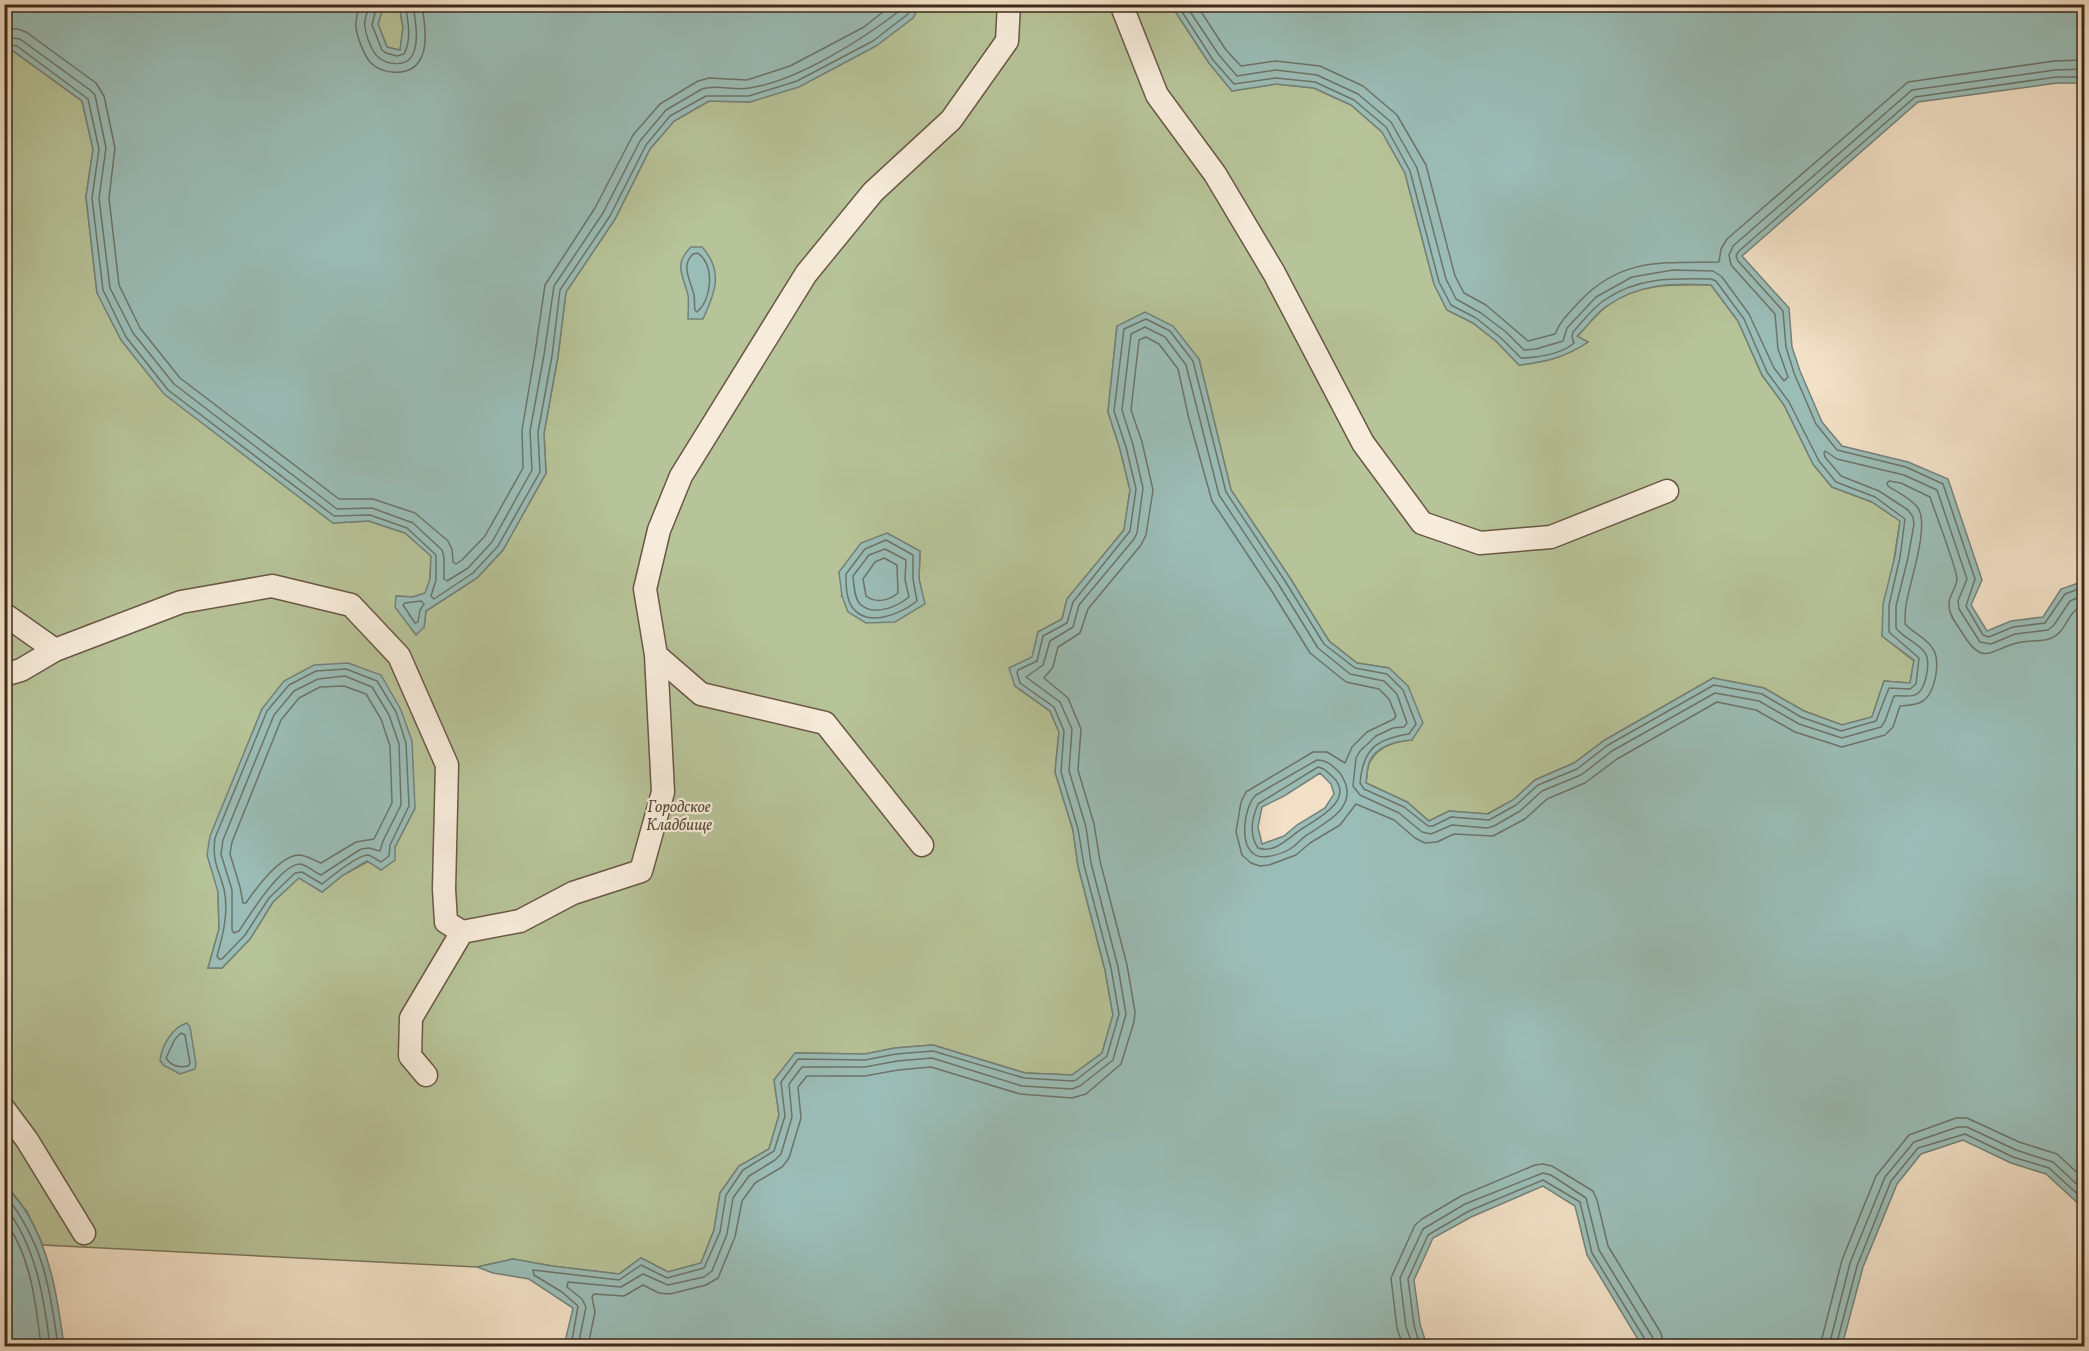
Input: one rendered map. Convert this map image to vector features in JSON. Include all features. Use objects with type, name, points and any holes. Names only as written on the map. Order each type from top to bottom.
[{"type":"lane","points":[[4,675],[21,670],[55,650],[182,602],[272,586],[351,605],[399,656],[447,765],[444,889],[446,922],[462,932],[520,921],[573,893],[641,871],[663,792],[656,655],[645,589],[659,530],[681,476],[806,274],[873,192],[951,120],[1007,41],[1009,4]]},
{"type":"lane","points":[[1121,4],[1157,95],[1215,174],[1274,273],[1363,443],[1422,523],[1480,543],[1551,537],[1667,491]]},
{"type":"lane","points":[[4,614],[55,650]]},
{"type":"lane","points":[[656,655],[701,694],[825,723],[922,845]]},
{"type":"lane","points":[[426,1075],[410,1056],[411,1018],[462,932]]},
{"type":"lane","points":[[4,1109],[27,1140],[84,1233]]},
{"type":"green space","points":[[382,5],[399,5],[403,27],[400,51],[387,47],[378,24]]},
{"type":"green space","name":"Городское Кладбище","points":[[919,5],[1171,5],[1209,63],[1232,91],[1276,84],[1314,88],[1351,105],[1382,132],[1405,173],[1434,284],[1447,310],[1473,323],[1497,342],[1519,365],[1555,358],[1572,352],[1588,342],[1577,337],[1603,309],[1631,293],[1657,286],[1711,285],[1738,321],[1762,375],[1784,405],[1813,464],[1832,487],[1872,502],[1900,521],[1882,636],[1914,661],[1910,683],[1884,681],[1872,717],[1842,725],[1804,711],[1764,688],[1713,678],[1605,740],[1574,763],[1535,780],[1513,800],[1487,814],[1449,811],[1429,821],[1407,802],[1366,783],[1370,762],[1379,751],[1395,743],[1412,740],[1389,668],[1357,663],[1329,641],[1231,490],[1199,359],[1117,326],[1108,412],[1130,490],[1124,530],[1067,599],[1062,619],[1038,632],[1033,657],[1015,686],[1050,711],[1059,732],[1055,772],[1073,830],[1078,866],[1105,970],[1113,1015],[1102,1053],[1072,1075],[1025,1073],[933,1045],[895,1048],[865,1054],[796,1053],[774,1080],[779,1115],[769,1149],[739,1166],[720,1193],[714,1230],[701,1263],[668,1272],[641,1258],[619,1274],[513,1259],[477,1267],[43,1245],[27,1212],[5,1183],[5,50],[13,51],[82,101],[93,149],[86,197],[97,293],[273,476],[333,523],[369,521],[405,533],[431,556],[430,579],[426,593],[413,597],[397,596],[424,627],[426,611],[477,578],[503,550],[546,473],[544,433],[558,357],[566,292],[615,219],[650,149],[674,121],[709,101],[750,102],[913,18]],"holes":[[[920,552],[919,579],[924,604],[842,596]],[[262,709],[415,808],[395,847],[343,875],[322,892],[299,877],[273,902],[250,939],[222,968],[208,968],[219,929],[218,892],[245,751]]]},
{"type":"water","points":[[4,5],[384,5],[378,24],[387,47],[400,50],[403,27],[399,5],[919,5],[913,18],[876,46],[799,87],[750,102],[709,101],[674,121],[650,149],[615,219],[566,292],[558,356],[544,433],[546,473],[503,550],[477,578],[426,611],[424,627],[416,635],[395,607],[396,596],[413,597],[425,593],[430,579],[431,556],[405,533],[369,521],[333,523],[164,394],[121,340],[97,293],[86,197],[93,149],[82,101],[13,51],[5,50]]},
{"type":"water","points":[[1171,5],[2084,5],[2084,83],[2057,83],[1918,102],[1742,256],[1789,308],[1792,347],[1800,371],[1822,422],[1842,446],[1908,462],[1948,479],[1982,580],[1971,605],[1987,631],[2011,621],[2043,617],[2061,589],[2084,581],[2084,1206],[2081,1206],[2046,1174],[2011,1163],[1963,1140],[1921,1154],[1897,1184],[1863,1267],[1842,1346],[1642,1346],[1587,1255],[1575,1206],[1543,1186],[1471,1217],[1433,1238],[1414,1280],[1420,1324],[1427,1346],[564,1346],[573,1308],[529,1279],[493,1273],[477,1267],[513,1259],[619,1274],[641,1258],[668,1272],[701,1263],[714,1230],[720,1193],[739,1166],[769,1149],[779,1115],[774,1080],[795,1053],[865,1054],[895,1048],[933,1045],[1025,1073],[1072,1075],[1102,1053],[1113,1015],[1105,970],[1078,866],[1073,830],[1055,772],[1059,732],[1050,711],[1015,686],[1009,668],[1032,657],[1038,632],[1062,619],[1067,599],[1124,530],[1130,490],[1108,412],[1117,326],[1145,312],[1173,326],[1199,359],[1231,490],[1329,641],[1357,663],[1389,668],[1408,686],[1423,723],[1412,740],[1393,743],[1376,752],[1369,763],[1366,783],[1407,802],[1429,821],[1449,811],[1488,814],[1513,800],[1535,780],[1574,763],[1605,740],[1713,678],[1764,688],[1804,711],[1842,725],[1872,717],[1884,681],[1910,683],[1914,660],[1882,636],[1883,604],[1895,556],[1900,521],[1872,502],[1832,487],[1813,464],[1784,405],[1762,375],[1738,321],[1711,285],[1657,286],[1619,298],[1595,316],[1577,336],[1588,342],[1572,352],[1555,358],[1519,365],[1497,342],[1473,323],[1447,310],[1434,284],[1405,173],[1382,132],[1351,105],[1314,88],[1276,84],[1232,91],[1209,63]],"holes":[[[1320,773],[1331,784],[1334,794],[1325,808],[1284,836],[1262,844],[1258,827],[1262,807]]]},
{"type":"water","points":[[691,247],[702,247],[709,256],[715,273],[714,291],[703,319],[688,319],[688,295],[681,264],[685,253]]},
{"type":"water","points":[[887,533],[920,551],[919,579],[925,604],[895,622],[866,623],[848,612],[842,596],[839,572],[861,543]]},
{"type":"water","points":[[348,663],[381,675],[401,710],[412,741],[415,808],[395,847],[395,860],[381,870],[367,861],[343,875],[322,892],[299,878],[273,902],[250,939],[222,968],[208,968],[219,929],[218,892],[207,855],[210,836],[262,709],[284,681],[314,665]]},
{"type":"water","points":[[187,1023],[190,1027],[196,1064],[195,1069],[180,1074],[163,1065],[160,1060],[169,1038],[177,1028]]},
{"type":"water","points":[[4,1184],[27,1213],[42,1244],[56,1295],[64,1346],[5,1346]]}]
